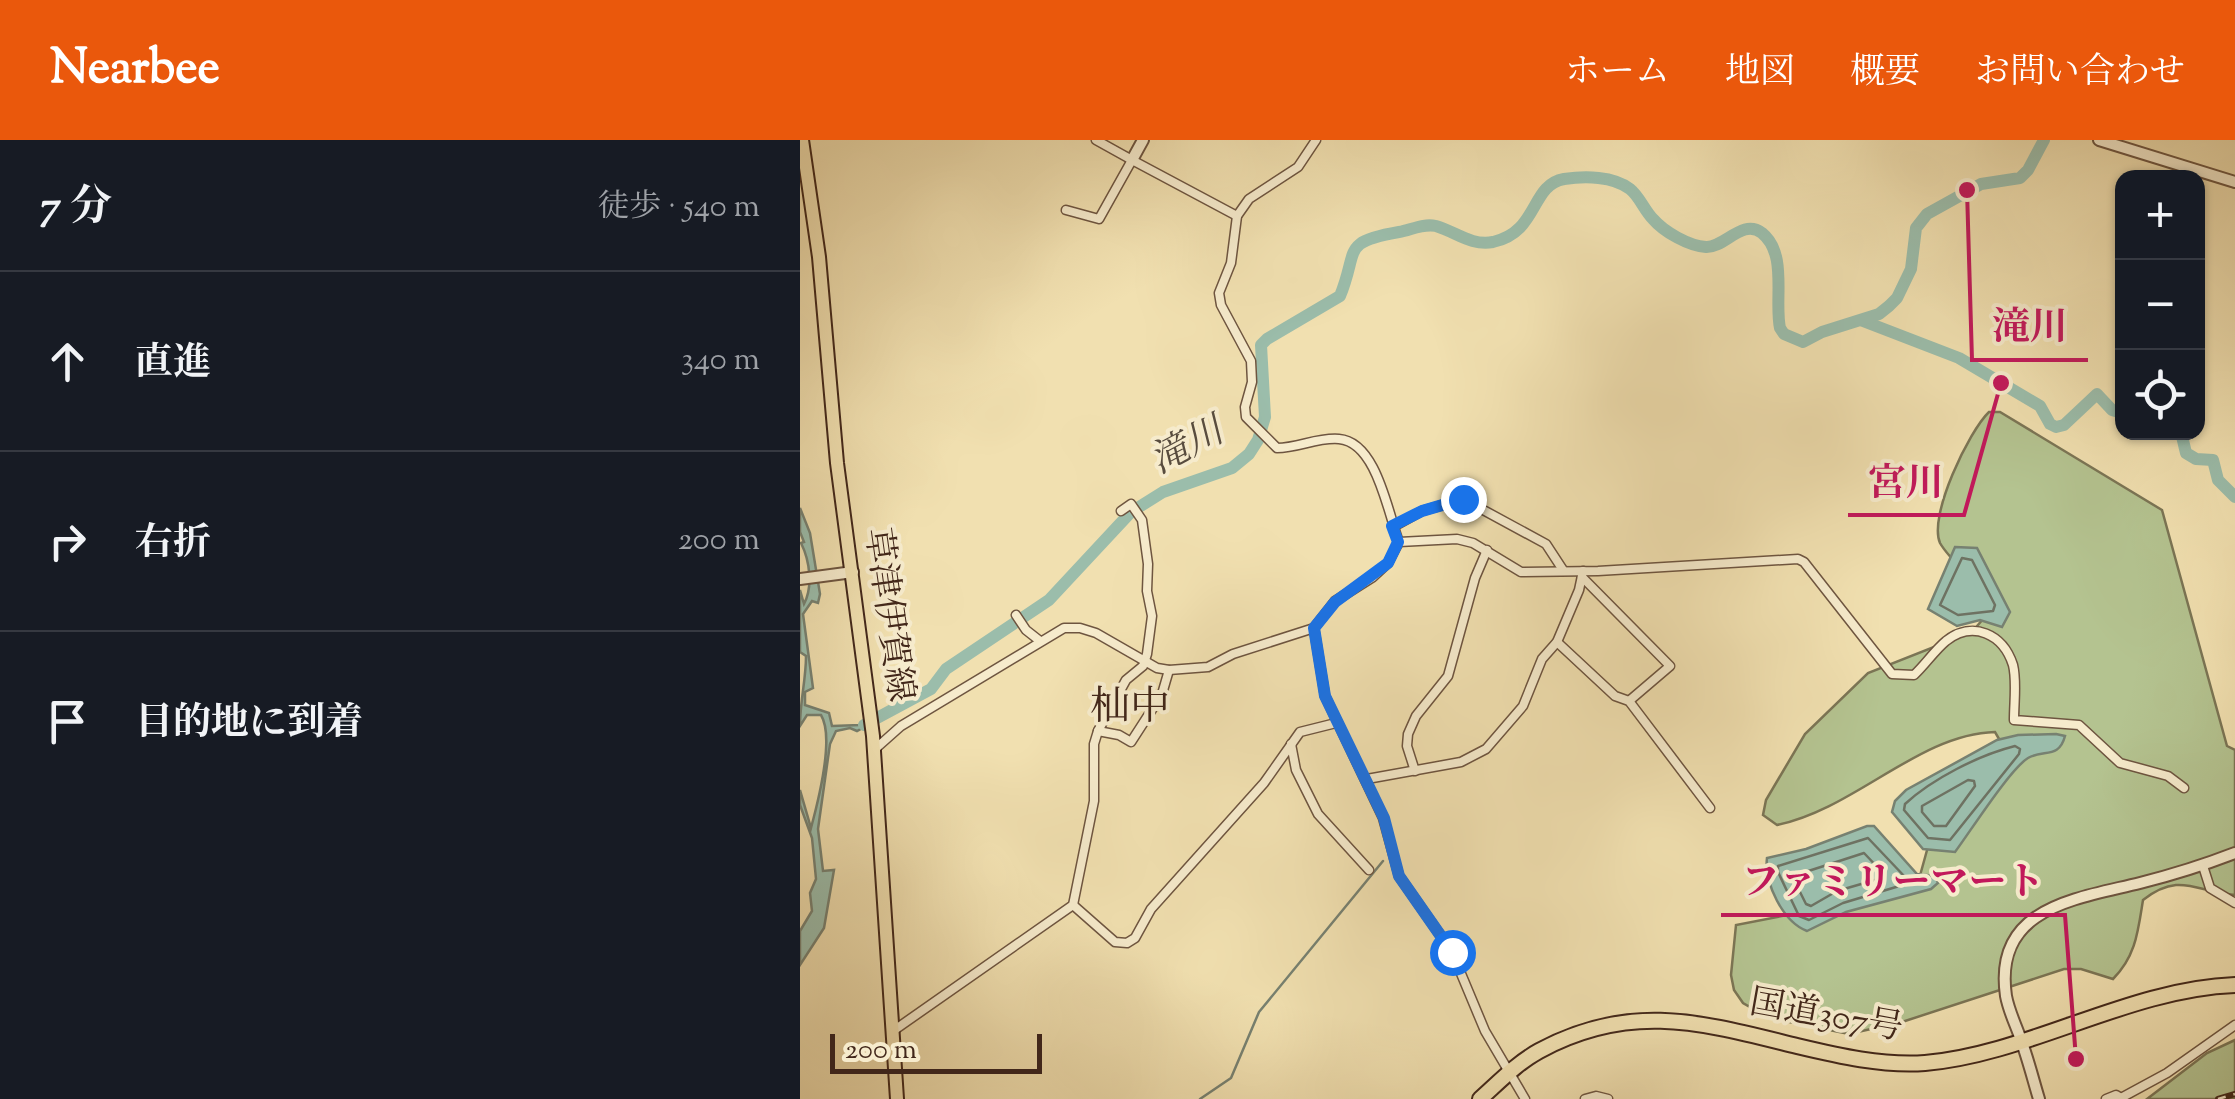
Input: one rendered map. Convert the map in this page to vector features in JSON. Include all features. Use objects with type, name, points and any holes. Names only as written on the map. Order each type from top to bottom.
[{"type":"highway","name":"国道307号","points":[[1480,1099],[1536,1052],[1576,1034],[1618,1022],[1694,1022],[1836,1056],[1924,1063],[1966,1056],[2161,996],[2235,984]]},
{"type":"main road","name":"草津伊賀線","points":[[802,140],[819,257],[846,573],[870,712],[897,1099]]},
{"type":"street","points":[[1096,140],[1237,216]]},
{"type":"street","points":[[1066,210],[1099,219],[1143,140]]},
{"type":"street","points":[[873,744],[1064,628],[1080,628],[1145,662],[1169,670],[1208,666],[1314,628],[1335,602],[1388,563],[1398,542],[1384,487],[1356,446],[1333,438],[1277,448],[1246,417],[1251,361],[1220,304],[1220,292],[1231,263],[1237,216],[1262,188],[1298,167],[1316,140]]},
{"type":"street","points":[[2100,140],[2235,182]]},
{"type":"street","points":[[1392,526],[1422,511],[1463,499],[1546,544],[1563,570]]},
{"type":"street","points":[[892,1031],[1073,905],[1094,802],[1094,744],[1126,680],[1145,662],[1152,616],[1141,518],[1132,506],[1121,511]]},
{"type":"street","points":[[1398,542],[1457,539],[1487,550],[1521,572],[1563,570],[1583,574],[1798,559],[1892,674],[1914,675],[1948,640],[1982,630],[1998,640],[2012,661],[2014,720],[2080,725],[2120,763],[2168,776],[2184,788]]},
{"type":"street","points":[[1415,771],[1407,746],[1408,734],[1416,716],[1448,676],[1475,578],[1487,550]]},
{"type":"street","points":[[800,578],[846,573]]},
{"type":"street","points":[[1367,778],[1461,762],[1486,749],[1524,706],[1542,658],[1557,642],[1583,574]]},
{"type":"street","points":[[1583,574],[1670,666],[1628,701]]},
{"type":"street","points":[[1017,616],[1040,641]]},
{"type":"street","points":[[1314,628],[1325,696],[1384,818],[1399,876],[1452,952],[1485,1031],[1525,1099]]},
{"type":"street","points":[[1557,642],[1615,696],[1628,701],[1710,808]]},
{"type":"street","points":[[1098,731],[1119,734],[1131,742],[1162,694],[1169,670]]},
{"type":"street","points":[[1073,905],[1115,942],[1135,938],[1151,909],[1264,784],[1300,732],[1336,723]]},
{"type":"street","points":[[1292,744],[1296,770],[1318,814],[1369,870]]},
{"type":"street","points":[[2039,1099],[2008,1005],[2005,973],[2014,944],[2032,918],[2064,901],[2203,866],[2235,853]]},
{"type":"street","points":[[2203,866],[2210,888],[2235,903]]},
{"type":"street","points":[[2106,1099],[2116,1095],[2120,1098],[2167,1073],[2235,1025]]},
{"type":"street","points":[[1585,1099],[1608,1099]]},
{"type":"green space","points":[[1989,412],[2000,412],[2162,510],[2227,746],[2235,750],[2235,895],[2178,885],[2156,891],[2143,900],[2131,952],[2113,979],[2081,969],[2064,969],[1902,1022],[1849,1034],[1769,1018],[1743,1003],[1734,990],[1731,975],[1736,925],[1916,890],[1929,843],[2002,744],[1995,732],[1967,736],[1913,758],[1806,816],[1777,825],[1763,815],[1766,800],[1805,734],[1868,673],[1972,632],[1983,619],[1963,574],[1940,543],[1938,530],[1952,474]]},
{"type":"green space","points":[[2235,1040],[2235,1099],[2147,1099],[2207,1053]]},
{"type":"water","points":[[800,508],[810,533],[820,594],[818,603],[812,601],[803,614],[813,688],[805,692],[805,705],[829,713],[832,726],[860,725],[877,715],[875,721],[857,731],[836,731],[830,744],[818,829],[823,871],[834,870],[824,928],[800,965],[800,931],[812,911],[810,893],[816,879],[812,838],[800,805],[800,790],[811,828],[824,770],[826,739],[821,715],[807,715],[800,726],[806,656],[800,652],[800,590],[804,604],[809,582],[801,543],[804,542]]},
{"type":"water","points":[[1955,547],[1977,548],[2010,612],[2002,627],[1980,620],[1957,626],[1928,609]]},
{"type":"water","points":[[2065,736],[2059,748],[2034,755],[2020,764],[1955,852],[1923,849],[1892,812],[1895,801],[1906,790],[1997,740]]},
{"type":"water","points":[[1874,826],[1917,874],[1935,876],[1938,883],[1931,889],[1846,912],[1807,931],[1798,926],[1777,900],[1767,858],[1806,849]]},
{"type":"waterway","name":"滝川","points":[[864,725],[931,689],[946,669],[1049,600],[1131,512],[1163,492],[1232,468],[1249,454],[1265,417],[1261,345],[1340,296],[1354,250],[1368,240],[1431,225],[1471,240],[1493,242],[1519,229],[1553,183],[1572,178],[1607,179],[1630,189],[1658,224],[1692,244],[1713,246],[1747,229],[1762,233],[1770,242],[1778,265],[1780,328],[1784,334],[1803,342],[1879,314],[1889,306],[1911,269],[1916,228],[1927,214],[1981,184],[2020,178],[2044,140]]},
{"type":"waterway","points":[[1863,321],[1959,358],[2040,406],[2056,427],[2064,425],[2097,394],[2115,411]]},
{"type":"waterway","points":[[2183,440],[2186,453],[2196,459],[2213,460],[2218,480],[2235,497]]},
{"type":"waterway","points":[[1200,1099],[1231,1078],[1259,1012],[1383,861]]},
{"type":"railway","points":[[2218,1099],[2235,1094]]},
{"type":"place","name":"滝川","points":[[1967,190]]},
{"type":"place","name":"宮川","points":[[2001,383]]},
{"type":"place","name":"ファミリーマート","points":[[2076,1059]]},
{"type":"district","name":"杣中","points":[[1130,709]]},
{"type":"route","points":[[1452,952],[1399,876],[1384,818],[1325,696],[1314,628],[1335,602],[1388,563],[1398,542],[1392,526],[1422,511],[1463,499]]}]
